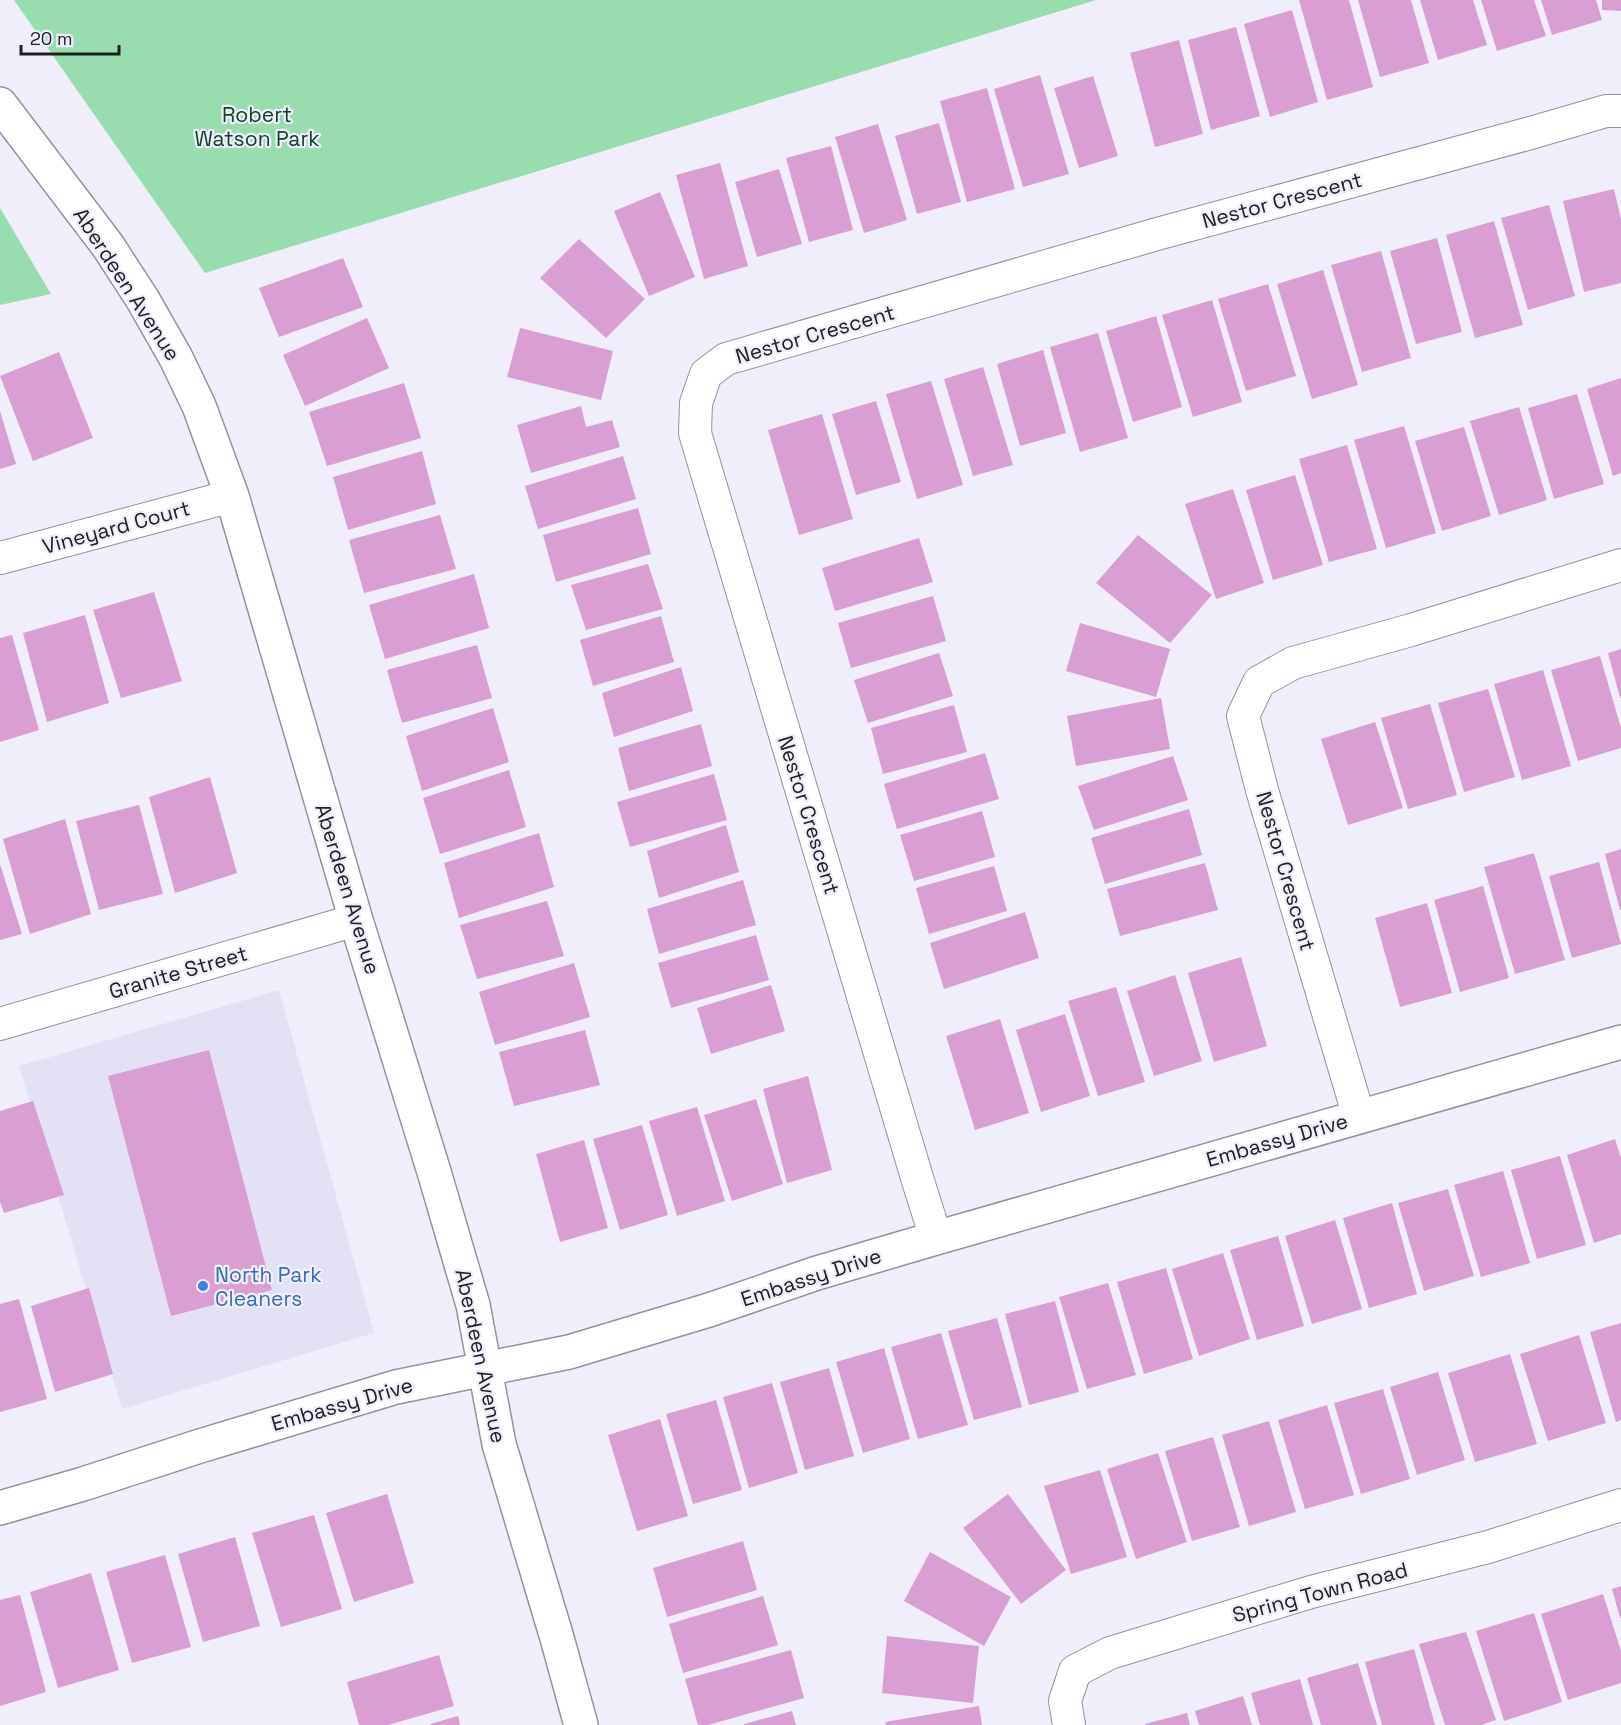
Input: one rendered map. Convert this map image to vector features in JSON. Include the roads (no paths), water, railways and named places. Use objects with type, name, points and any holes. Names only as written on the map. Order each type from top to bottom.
[{"type":"street","name":"Aberdeen Avenue","points":[[0,104],[101,237],[143,300],[176,358],[199,406],[232,496],[356,920],[473,1305],[499,1444],[581,1725]]},
{"type":"street","name":"Nestor Crescent","points":[[936,1238],[695,433],[696,403],[706,374],[726,359],[1157,234],[1606,111],[1621,111]]},
{"type":"street","name":"Vineyard Court","points":[[0,558],[232,496]]},
{"type":"street","name":"Nestor Crescent","points":[[1359,1117],[1262,790],[1243,716],[1258,682],[1293,663],[1411,630],[1621,565]]},
{"type":"street","name":"Granite Street","points":[[0,1024],[356,920]]},
{"type":"street","name":"Embassy Drive","points":[[0,1508],[396,1387],[570,1352],[709,1310],[817,1273],[1621,1042]]},
{"type":"street","name":"Spring Town Road","points":[[1068,1725],[1065,1701],[1075,1671],[1110,1653],[1311,1592],[1488,1547],[1621,1505]]},
{"type":"place","name":"North Park Cleaners","points":[[203,1286]]},
{"type":"park label","name":"Robert Watson Park","points":[[257,126]]}]
